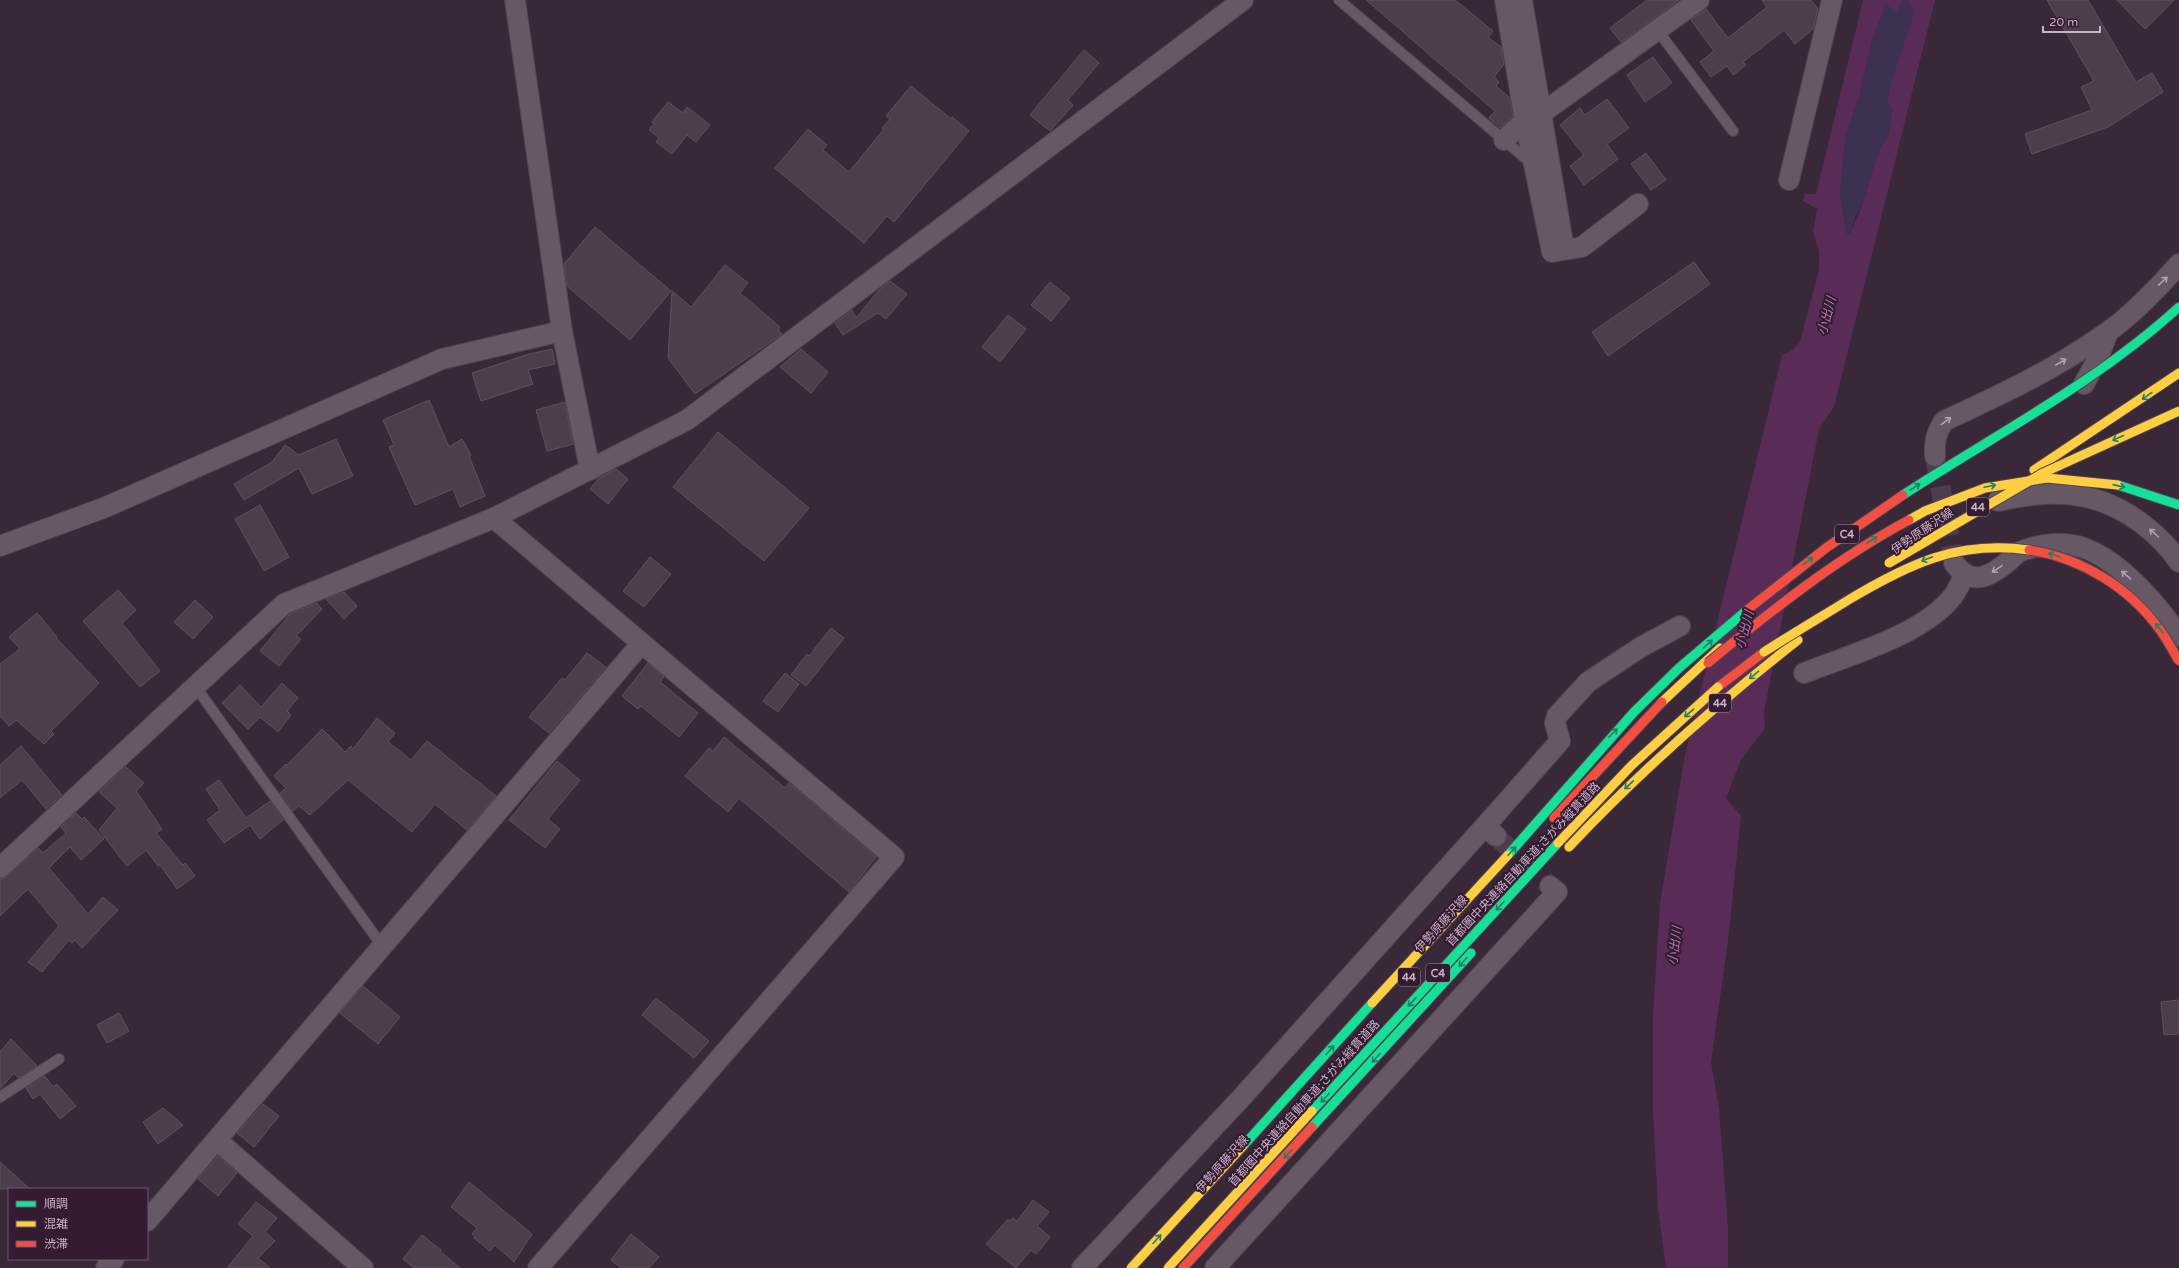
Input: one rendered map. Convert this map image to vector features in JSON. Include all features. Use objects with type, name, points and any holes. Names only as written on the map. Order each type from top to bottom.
[{"type":"main road","name":"C4","points":[[1552,806],[1605,742],[1665,682],[1738,618],[1812,558],[1929,478],[2040,411],[2112,363],[2179,308]]},
{"type":"main road","points":[[1549,824],[1676,687],[1770,605],[1814,570],[1897,510],[2078,396],[2165,332],[2179,319]]},
{"type":"main road","name":"伊勢原藤沢線","points":[[1560,857],[1616,797],[1657,759],[1720,703],[1784,650],[1903,557],[2179,373]]},
{"type":"main road","points":[[1879,569],[1934,535],[2043,474],[2179,411]]},
{"type":"main road","name":"C4","points":[[1552,806],[1587,778],[1698,671],[1776,607],[1885,531],[1911,516],[1937,504],[1986,487],[2040,478],[2067,478],[2105,482],[2140,490],[2179,505]]},
{"type":"main road","name":"C4","points":[[1764,652],[1905,567],[1935,556],[1967,548],[1998,546],[2052,554],[2075,562],[2097,573],[2134,601],[2161,629],[2179,662]]},
{"type":"main road","name":"C4","points":[[1764,652],[1848,589]]},
{"type":"main road","name":"首都圏中央連絡自動車道;さがみ縦貫道路","points":[[1168,1268],[1596,802],[1676,725],[1718,688],[1764,652]]},
{"type":"main road","name":"首都圏中央連絡自動車道;さがみ縦貫道路","points":[[1131,1268],[1552,806]]},
{"type":"main road","name":"伊勢原藤沢線","points":[[1143,1268],[1538,835]]},
{"type":"main road","name":"44","points":[[1183,1268],[1479,945]]},
{"type":"street","points":[[514,0],[562,332],[590,470]]},
{"type":"street","points":[[0,868],[284,604],[494,518],[687,420],[1243,0]]},
{"type":"street","points":[[1505,0],[1525,120],[1552,252],[1582,247],[1638,204]]},
{"type":"street","points":[[1522,0],[1542,111],[1564,250]]},
{"type":"street","points":[[1504,140],[1525,120],[1542,111],[1658,31],[1700,0]]},
{"type":"street","points":[[1789,180],[1832,0]]},
{"type":"street","points":[[1935,456],[1934,442],[1938,430],[1944,421],[2022,384],[2108,332],[2165,280],[2179,264]]},
{"type":"street","points":[[0,546],[106,507],[442,359],[562,332]]},
{"type":"street","points":[[2078,396],[2098,358],[2108,332]]},
{"type":"street","points":[[1980,505],[2032,494],[2066,493],[2099,499],[2127,512],[2155,533],[2179,562]]},
{"type":"street","points":[[494,518],[894,857],[538,1268]]},
{"type":"street","points":[[1804,673],[1834,651],[1901,635],[1938,611],[1953,596],[1960,569],[1974,578],[1984,578],[2018,553],[2045,545],[2065,544],[2086,550],[2104,558],[2128,577],[2148,597],[2179,636]]},
{"type":"street","points":[[1082,1268],[1490,831],[1560,741],[1555,724],[1557,716],[1588,682],[1641,647],[1680,626]]},
{"type":"street","points":[[148,1220],[218,1141],[641,644]]},
{"type":"street","points":[[1215,1268],[1557,892],[1550,886]]},
{"type":"street","points":[[218,1141],[363,1268]]},
{"type":"street","points":[[106,1268],[113,1260]]},
{"type":"lane","points":[[1340,0],[1534,166]]},
{"type":"lane","points":[[1658,31],[1733,131]]},
{"type":"lane","points":[[195,686],[383,947]]},
{"type":"lane","points":[[0,1097],[59,1060]]},
{"type":"shaded area","points":[[1902,0],[1907,0],[1914,11],[1892,108],[1889,134],[1880,147],[1863,203],[1855,217],[1851,234],[1846,233],[1840,192],[1846,135],[1859,97],[1873,37],[1886,4],[1898,12]]},
{"type":"water","name":"小出川","points":[[1863,0],[1902,0],[1898,12],[1886,5],[1873,37],[1859,97],[1846,135],[1840,192],[1846,233],[1850,234],[1863,203],[1880,147],[1889,134],[1892,108],[1887,101],[1914,12],[1907,0],[1935,0],[1834,407],[1819,429],[1764,712],[1765,728],[1741,760],[1726,798],[1741,816],[1728,941],[1711,1062],[1719,1108],[1728,1228],[1728,1268],[1666,1268],[1658,1209],[1653,1113],[1653,1015],[1660,903],[1685,755],[1782,355],[1791,351],[1800,342],[1819,269],[1819,252],[1813,231],[1817,209],[1803,201],[1805,194],[1816,194]]},
{"type":"building","points":[[1366,0],[1455,0],[1493,31],[1488,37],[1501,47],[1504,64],[1494,77],[1499,82],[1496,86],[1510,98],[1513,117],[1500,128],[1489,118],[1495,111]]},
{"type":"building","points":[[1647,0],[1679,0],[1621,42],[1610,28]]},
{"type":"building","points":[[1762,0],[1811,0],[1818,9],[1813,29],[1795,44],[1784,30],[1743,62],[1746,65],[1733,75],[1727,66],[1711,77],[1700,62],[1714,51],[1691,20],[1706,9],[1728,38],[1767,7]]},
{"type":"building","points":[[2047,0],[2088,0],[2136,82],[2152,73],[2163,92],[2108,127],[2032,154],[2025,134],[2092,110],[2081,87],[2094,81]]},
{"type":"building","points":[[2117,0],[2174,0],[2145,29]]},
{"type":"building","points":[[1084,50],[1099,63],[1068,100],[1073,105],[1050,131],[1030,115]]},
{"type":"building","points":[[1653,57],[1672,83],[1645,102],[1627,75]]},
{"type":"building","points":[[911,86],[951,119],[952,117],[969,131],[894,222],[887,216],[864,243],[775,168],[808,129],[827,145],[823,150],[849,172],[884,129],[882,128],[890,119],[886,116]]},
{"type":"building","points":[[1607,99],[1629,128],[1607,144],[1618,159],[1584,185],[1570,166],[1584,155],[1560,125],[1580,108],[1585,115]]},
{"type":"building","points":[[668,102],[683,113],[687,107],[710,125],[696,142],[687,135],[672,154],[656,142],[659,138],[649,130],[654,124],[652,122]]},
{"type":"building","points":[[1646,153],[1666,180],[1651,190],[1631,164]]},
{"type":"building","points":[[595,227],[671,291],[630,340],[567,286],[564,264]]},
{"type":"building","points":[[1694,262],[1710,284],[1608,356],[1592,332]]},
{"type":"building","points":[[725,265],[748,283],[740,293],[780,327],[778,330],[782,334],[695,394],[668,358],[672,291],[691,307]]},
{"type":"building","points":[[890,281],[907,294],[886,319],[878,313],[843,335],[835,323],[852,310],[856,318],[880,289]]},
{"type":"building","points":[[1050,282],[1070,298],[1051,321],[1031,305]]},
{"type":"building","points":[[1008,315],[1026,329],[1000,362],[982,347]]},
{"type":"building","points":[[552,349],[555,364],[528,370],[533,384],[481,401],[472,373],[529,354]]},
{"type":"building","points":[[801,349],[828,372],[811,393],[780,367]]},
{"type":"building","points":[[429,400],[449,447],[462,439],[471,455],[469,456],[485,496],[460,507],[453,489],[415,505],[389,447],[394,445],[383,420]]},
{"type":"building","points":[[565,402],[573,444],[547,451],[536,410]]},
{"type":"building","points":[[718,432],[809,508],[764,561],[673,487]]},
{"type":"building","points":[[336,439],[353,476],[312,494],[299,468],[244,500],[234,484],[272,462],[285,445],[299,455]]},
{"type":"building","points":[[616,469],[628,479],[608,504],[590,489],[599,478]]},
{"type":"building","points":[[260,505],[289,557],[264,571],[235,519]]},
{"type":"building","points":[[650,557],[671,574],[644,607],[623,591]]},
{"type":"building","points":[[118,590],[136,610],[122,623],[160,671],[140,687],[83,621]]},
{"type":"building","points":[[344,592],[357,606],[344,619],[326,599]]},
{"type":"building","points":[[195,600],[213,617],[193,639],[174,622]]},
{"type":"building","points":[[317,603],[322,609],[296,636],[301,639],[279,666],[260,651],[290,614]]},
{"type":"building","points":[[37,613],[57,637],[56,638],[99,683],[51,731],[54,734],[44,744],[16,720],[9,726],[0,716],[0,664],[20,649],[9,637]]},
{"type":"building","points":[[831,628],[844,638],[806,686],[791,675],[807,654],[809,656]]},
{"type":"building","points":[[587,653],[606,667],[549,733],[529,717],[562,678],[565,680]]},
{"type":"building","points":[[648,663],[664,677],[660,682],[698,713],[679,737],[641,706],[638,709],[622,696]]},
{"type":"building","points":[[785,673],[799,684],[778,712],[763,701]]},
{"type":"building","points":[[282,683],[298,698],[287,711],[291,715],[278,732],[260,717],[248,729],[222,703],[240,685],[261,707]]},
{"type":"building","points":[[377,718],[395,733],[388,742],[411,760],[427,741],[496,796],[467,830],[435,804],[412,832],[348,780],[310,815],[299,806],[293,811],[280,793],[286,788],[274,776],[286,764],[287,765],[322,729],[345,752],[351,746],[353,749]]},
{"type":"building","points":[[724,737],[785,788],[789,783],[876,857],[849,892],[739,798],[728,812],[685,776],[709,748],[713,751]]},
{"type":"building","points":[[21,746],[62,795],[46,809],[22,780],[0,798],[0,765]]},
{"type":"building","points":[[557,761],[580,780],[548,819],[560,829],[545,848],[509,820]]},
{"type":"building","points":[[126,767],[144,783],[136,791],[162,829],[156,833],[183,865],[185,863],[195,876],[177,889],[160,865],[158,866],[146,850],[127,866],[99,830],[117,808],[99,792]]},
{"type":"building","points":[[219,780],[246,818],[270,801],[283,820],[260,839],[250,825],[224,843],[207,820],[220,810],[206,789]]},
{"type":"building","points":[[76,813],[82,819],[84,817],[104,839],[81,860],[70,847],[49,868],[88,914],[103,897],[118,910],[82,948],[75,940],[72,943],[69,940],[42,972],[28,962],[59,926],[28,889],[0,916],[0,880],[8,876],[38,848],[43,853],[66,833],[61,827]]},
{"type":"building","points":[[363,986],[400,1017],[378,1044],[340,1013]]},
{"type":"building","points":[[656,998],[709,1041],[694,1058],[642,1015]]},
{"type":"building","points":[[2179,1000],[2179,1034],[2164,1035],[2161,1002]]},
{"type":"building","points":[[119,1013],[129,1031],[107,1043],[97,1025]]},
{"type":"building","points":[[11,1039],[37,1066],[18,1078],[14,1073],[0,1089],[0,1052]]},
{"type":"building","points":[[45,1076],[53,1087],[57,1084],[76,1106],[60,1119],[40,1094],[33,1099],[26,1088]]},
{"type":"building","points":[[263,1104],[279,1116],[254,1147],[237,1133]]},
{"type":"building","points":[[163,1108],[183,1125],[158,1144],[143,1122]]},
{"type":"building","points":[[218,1156],[237,1173],[218,1196],[198,1179]]},
{"type":"building","points":[[0,1162],[29,1188],[8,1188],[0,1189]]},
{"type":"building","points":[[469,1182],[532,1234],[514,1262],[495,1245],[490,1251],[474,1238],[475,1236],[472,1234],[477,1228],[451,1207]]},
{"type":"building","points":[[1033,1200],[1049,1212],[1037,1226],[1050,1237],[1036,1254],[1031,1250],[1016,1268],[986,1244],[1008,1219],[1010,1221],[1013,1218],[1017,1221]]},
{"type":"building","points":[[256,1202],[277,1218],[265,1232],[275,1241],[258,1258],[270,1268],[227,1268],[253,1236],[238,1224]]},
{"type":"building","points":[[631,1234],[659,1257],[649,1268],[621,1268],[611,1260]]},
{"type":"building","points":[[422,1235],[460,1268],[414,1268],[403,1259]]},
{"type":"tunnel","points":[[1935,457],[1954,563]]},
{"type":"tunnel","points":[[1500,840],[1550,886]]},
{"type":"traffic: fast","points":[[1903,495],[2080,384],[2114,360],[2179,307]]},
{"type":"traffic: fast","points":[[2118,485],[2179,505]]},
{"type":"traffic: fast","points":[[1508,855],[1634,712],[1679,668],[1747,610]]},
{"type":"traffic: fast","points":[[1312,1111],[1558,843]]},
{"type":"traffic: fast","points":[[1312,1127],[1471,953]]},
{"type":"traffic: fast","points":[[1243,1146],[1372,1003]]},
{"type":"traffic: slow","points":[[2034,470],[2179,373]]},
{"type":"traffic: slow","points":[[1889,563],[2043,473],[2179,411]]},
{"type":"traffic: slow","points":[[1909,520],[1925,511],[1985,488],[2047,478],[2118,485]]},
{"type":"traffic: slow","points":[[1764,652],[1872,586],[1914,565],[1957,552],[1979,549],[2003,548],[2029,550]]},
{"type":"traffic: slow","points":[[1569,847],[1651,765],[1738,689],[1798,640]]},
{"type":"traffic: slow","points":[[1662,702],[1720,648]]},
{"type":"traffic: slow","points":[[1558,843],[1632,765],[1718,687]]},
{"type":"traffic: slow","points":[[1372,1003],[1508,855]]},
{"type":"traffic: slow","points":[[1168,1268],[1312,1111]]},
{"type":"traffic: slow","points":[[1131,1268],[1243,1146]]},
{"type":"traffic: jam","points":[[1747,610],[1826,548],[1903,495]]},
{"type":"traffic: jam","points":[[1708,663],[1780,605],[1830,568],[1882,535],[1909,520]]},
{"type":"traffic: jam","points":[[2029,550],[2048,554],[2085,567],[2119,588],[2148,615],[2168,641],[2179,661]]},
{"type":"traffic: jam","points":[[1718,687],[1764,652]]},
{"type":"traffic: jam","points":[[1554,818],[1662,702]]},
{"type":"traffic: jam","points":[[1183,1268],[1312,1127]]}]
